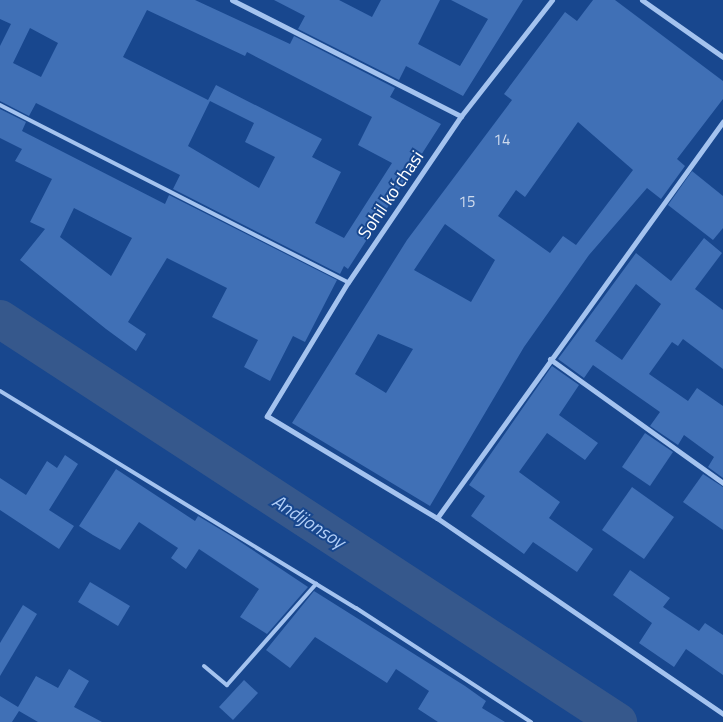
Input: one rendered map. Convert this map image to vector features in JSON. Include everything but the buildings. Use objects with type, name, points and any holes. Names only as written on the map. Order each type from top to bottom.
[{"type":"street","points":[[232,0],[461,116]]},
{"type":"street","name":"Sohil koʻchasi","points":[[437,518],[267,416],[348,282],[461,116],[552,0]]},
{"type":"street","points":[[642,0],[723,57]]},
{"type":"street","points":[[723,121],[437,518],[723,714]]},
{"type":"street","points":[[550,359],[723,482]]},
{"type":"lane","points":[[0,105],[348,282]]},
{"type":"lane","points":[[0,391],[316,584],[531,722]]},
{"type":"lane","points":[[204,666],[227,684],[316,584]]},
{"type":"waterway","name":"Andijonsoy","points":[[0,319],[618,722]]}]
